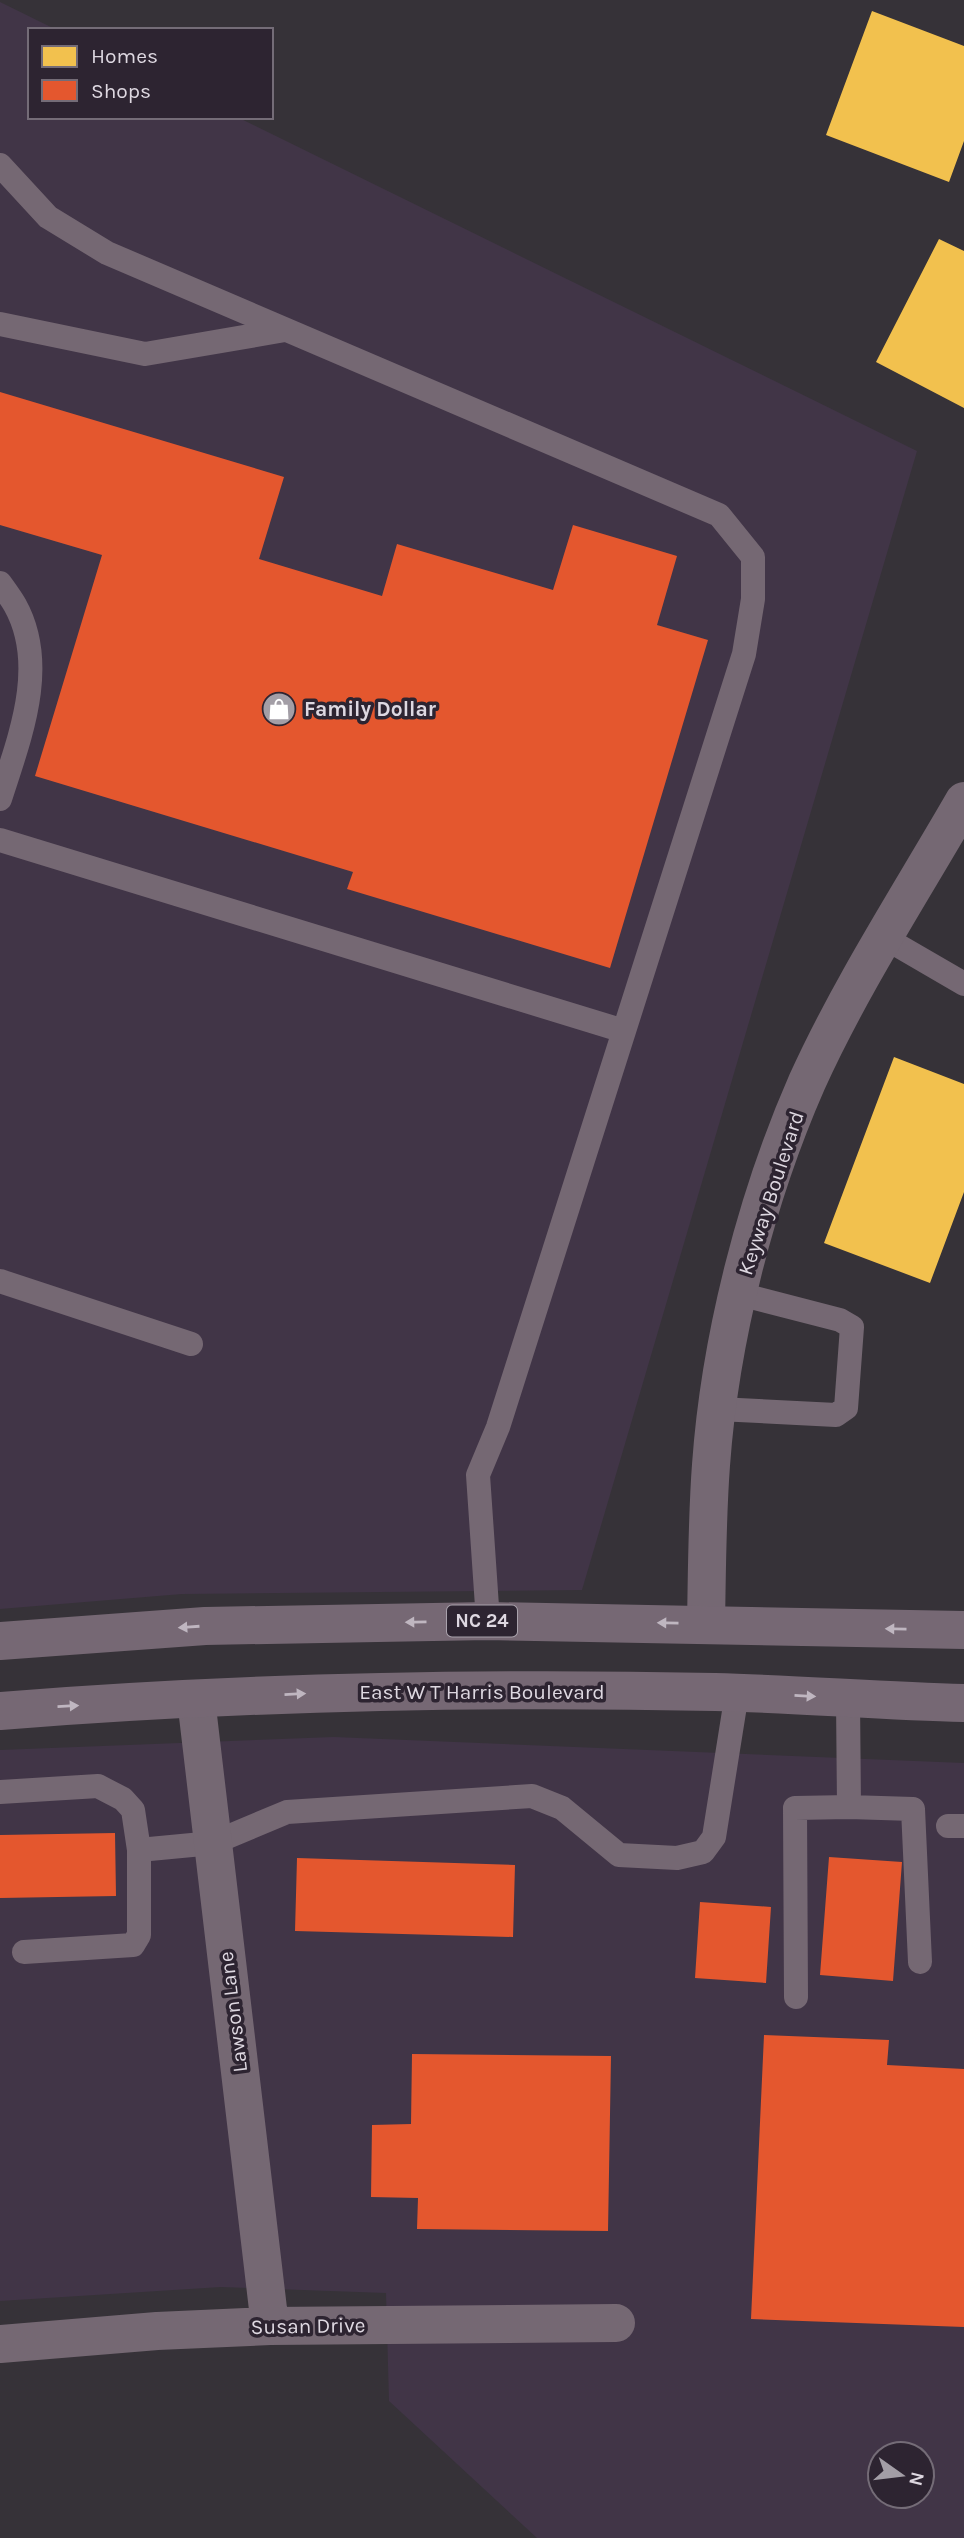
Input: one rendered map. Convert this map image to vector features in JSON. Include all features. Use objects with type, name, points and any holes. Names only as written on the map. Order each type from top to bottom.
[{"type":"main road","name":"NC 24","points":[[0,1641],[205,1626],[488,1621],[964,1630]]},
{"type":"main road","name":"East W T Harris Boulevard","points":[[0,1711],[301,1693],[507,1690],[737,1693],[964,1703]]},
{"type":"street","name":"Keyway Boulevard","points":[[706,1624],[711,1465],[724,1356],[756,1226],[783,1143],[808,1082],[842,1013],[964,801]]},
{"type":"street","name":"Lawson Lane","points":[[196,1699],[270,2326]]},
{"type":"street","name":"Susan Drive","points":[[0,2344],[157,2331],[270,2326],[616,2323]]},
{"type":"lane","points":[[0,165],[48,217],[107,253],[719,515],[753,557],[753,598],[744,654],[498,1427],[478,1475],[488,1621]]},
{"type":"lane","points":[[0,324],[145,354],[286,330]]},
{"type":"lane","points":[[0,583],[16,606],[27,638],[30,678],[24,724],[0,799]]},
{"type":"lane","points":[[0,840],[624,1031]]},
{"type":"lane","points":[[885,938],[964,984]]},
{"type":"lane","points":[[0,1281],[191,1344]]},
{"type":"lane","points":[[718,1409],[836,1415],[846,1408],[852,1327],[841,1320],[739,1294]]},
{"type":"lane","points":[[139,1850],[213,1843],[287,1812],[532,1796],[562,1808],[619,1855],[677,1858],[703,1852],[714,1837],[737,1693]]},
{"type":"lane","points":[[848,1699],[849,1807]]},
{"type":"lane","points":[[0,1792],[98,1786],[123,1799],[133,1810],[139,1850],[139,1935],[133,1945],[24,1952]]},
{"type":"lane","points":[[796,1997],[794,1808],[913,1809],[920,1962]]},
{"type":"shaded area","points":[[0,2],[53,28],[28,28],[28,119],[241,119],[917,451],[582,1590],[182,1594],[0,1609]]},
{"type":"shaded area","points":[[334,1737],[964,1763],[964,2538],[537,2538],[389,2401],[386,2293],[221,2287],[0,2301],[0,1750]]},
{"type":"building: Homes","points":[[872,11],[964,46],[964,141],[949,182],[826,135]]},
{"type":"building: Homes","points":[[939,239],[964,251],[964,408],[876,362]]},
{"type":"building: Homes","points":[[894,1057],[964,1084],[964,1192],[930,1283],[824,1243]]},
{"type":"building: Shops","points":[[0,392],[284,477],[259,559],[382,596],[397,544],[553,590],[573,525],[677,556],[657,625],[708,640],[610,968],[347,889],[353,872],[35,776],[102,555],[0,525]]},
{"type":"building: Shops","points":[[115,1833],[116,1896],[0,1898],[0,1835]]},
{"type":"building: Shops","points":[[829,1857],[902,1862],[893,1981],[820,1975]]},
{"type":"building: Shops","points":[[297,1858],[515,1865],[513,1937],[295,1931]]},
{"type":"building: Shops","points":[[700,1902],[771,1907],[766,1983],[695,1978]]},
{"type":"building: Shops","points":[[764,2035],[889,2040],[887,2065],[964,2069],[964,2327],[751,2319]]},
{"type":"building: Shops","points":[[412,2054],[611,2056],[608,2231],[417,2229],[418,2198],[371,2197],[372,2125],[411,2124]]},
{"type":"place","name":"Family Dollar","points":[[279,709]]}]
